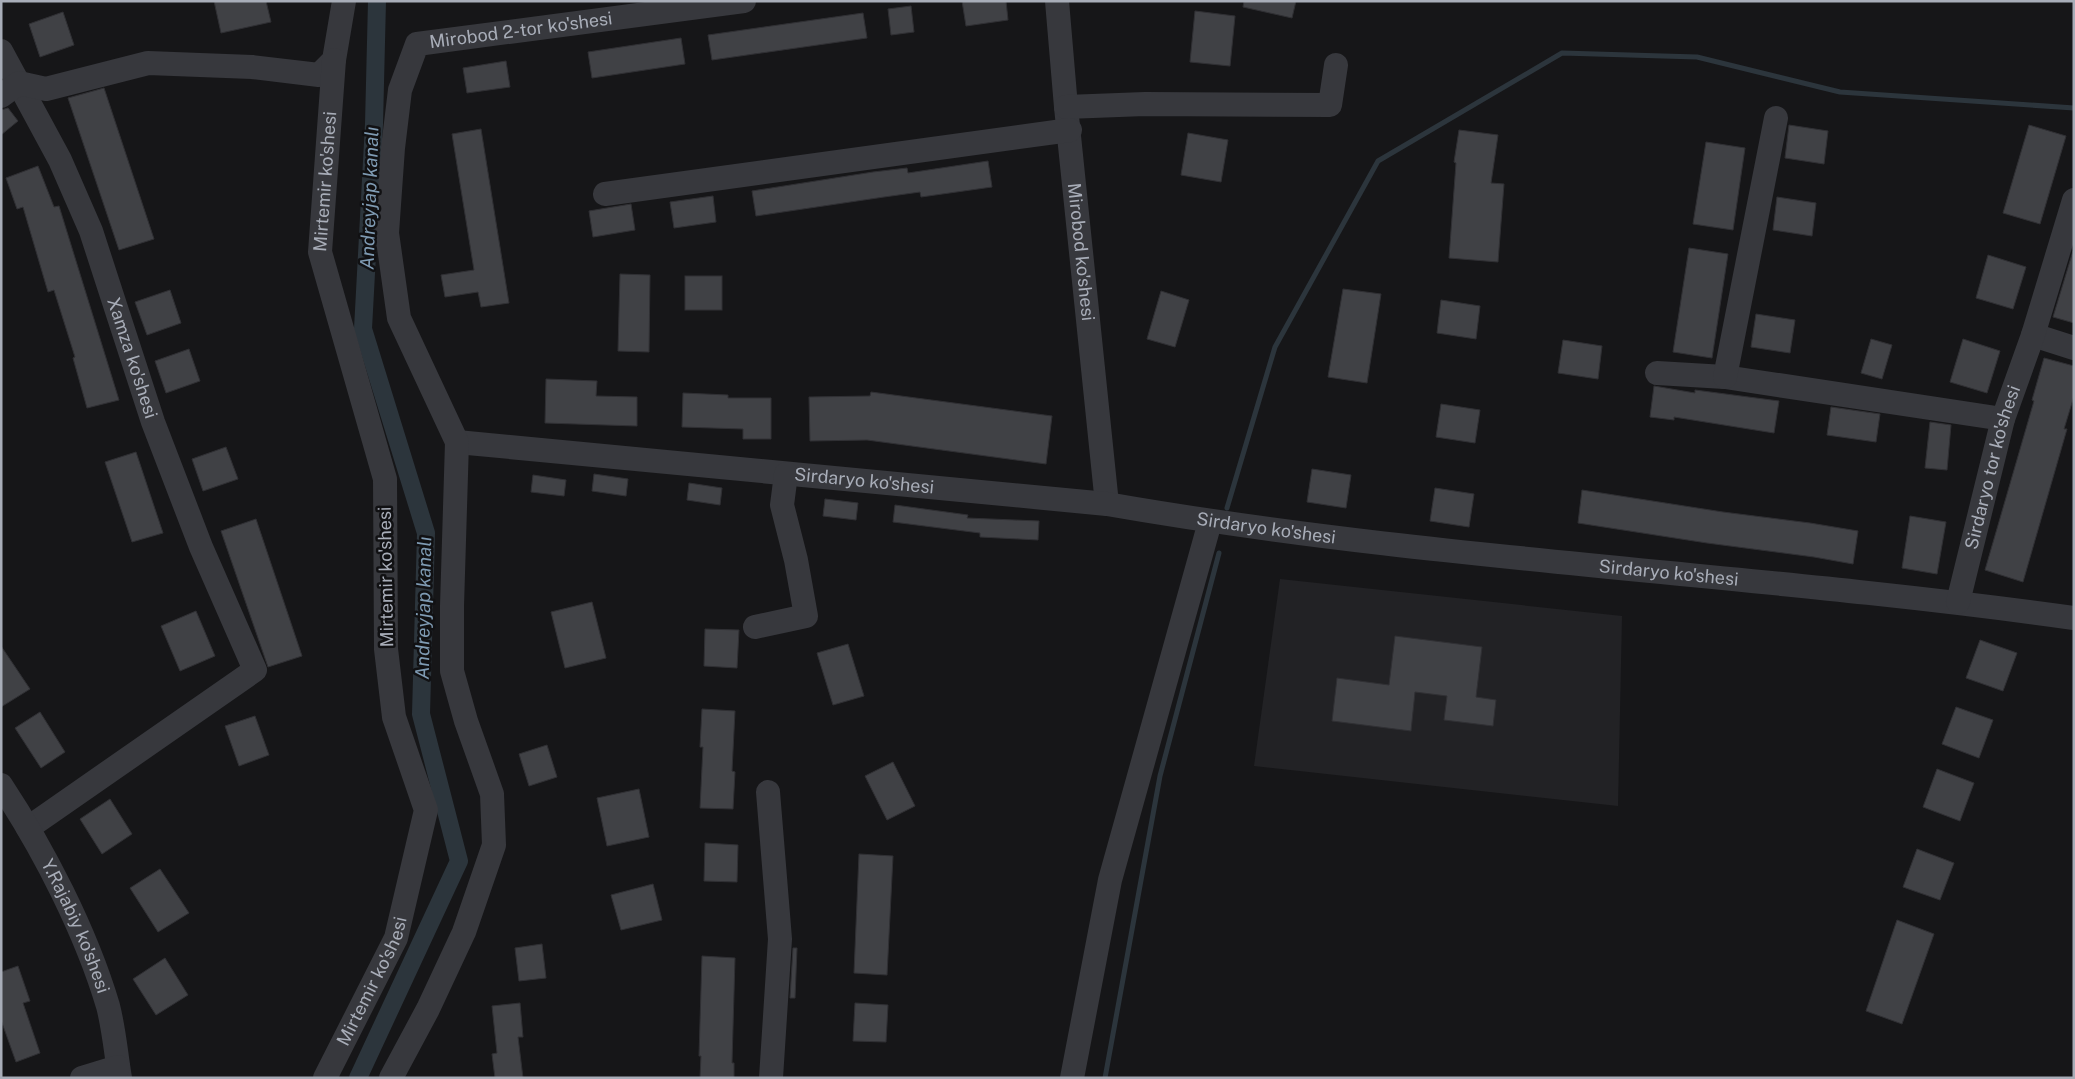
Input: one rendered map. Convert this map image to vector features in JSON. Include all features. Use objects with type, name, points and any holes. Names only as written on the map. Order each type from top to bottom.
[{"type":"street","name":"Mirtemir ko'shesi","points":[[325,1078],[396,938],[426,810],[392,707],[386,649],[385,478],[320,252],[326,68],[344,1]]},
{"type":"street","name":"Mirobod 2-tor ko'shesi","points":[[457,442],[400,318],[387,233],[393,148],[400,90],[417,44],[744,1]]},
{"type":"street","name":"Mirobod ko'shesi","points":[[1057,1],[1066,107],[1070,130],[1107,504]]},
{"type":"street","name":"Xamza ko'shesi","points":[[1,51],[10,90],[60,160],[91,231],[153,422],[201,547],[254,670],[28,828]]},
{"type":"street","points":[[10,90],[46,90],[148,63],[326,68]]},
{"type":"street","points":[[1066,107],[1145,104],[1330,105],[1336,65]]},
{"type":"street","points":[[1725,377],[1776,118]]},
{"type":"street","points":[[605,194],[1070,130]]},
{"type":"street","name":"Sirdaryo tor ko'shesi","points":[[1958,602],[2004,419],[2074,200]]},
{"type":"street","points":[[2032,335],[2074,348]]},
{"type":"street","points":[[1657,373],[1725,377],[2004,419]]},
{"type":"street","points":[[391,1078],[428,1009],[464,932],[494,845],[492,794],[466,721],[452,671],[457,442]]},
{"type":"street","name":"Sirdaryo ko'shesi","points":[[457,442],[1107,504],[1210,522],[1446,552],[1958,602],[2074,618]]},
{"type":"street","points":[[755,627],[806,616],[796,560],[782,505],[786,474]]},
{"type":"street","points":[[1072,1078],[1110,880],[1210,522]]},
{"type":"street","name":"Y.Rajabiy ko'shesi","points":[[2,789],[28,828],[78,925],[108,1007],[119,1072]]},
{"type":"street","points":[[768,792],[780,939],[770,1078]]},
{"type":"street","points":[[82,1078],[119,1072]]},
{"type":"shaded area","points":[[1280,579],[1622,616],[1618,806],[1254,766]]},
{"type":"building","points":[[214,1],[266,1],[271,22],[221,33]]},
{"type":"building","points":[[962,1],[1006,1],[1008,20],[966,26]]},
{"type":"building","points":[[1244,1],[1296,1],[1292,18],[1243,7]]},
{"type":"building","points":[[911,6],[914,32],[891,35],[888,9]]},
{"type":"building","points":[[1195,11],[1235,16],[1230,66],[1190,62]]},
{"type":"building","points":[[63,12],[74,45],[40,57],[29,24]]},
{"type":"building","points":[[863,13],[867,38],[712,60],[708,35]]},
{"type":"building","points":[[681,38],[685,64],[592,78],[588,52]]},
{"type":"building","points":[[506,61],[510,87],[467,93],[463,68]]},
{"type":"building","points":[[104,88],[154,239],[119,250],[68,98]]},
{"type":"building","points":[[8,108],[18,121],[1,135],[1,110]]},
{"type":"building","points":[[1789,125],[1828,131],[1824,164],[1785,158]]},
{"type":"building","points":[[2029,125],[2066,136],[2040,224],[2003,213]]},
{"type":"building","points":[[481,129],[509,303],[481,307],[478,292],[445,297],[441,275],[474,270],[452,134]]},
{"type":"building","points":[[1459,130],[1498,135],[1491,183],[1504,184],[1498,262],[1449,258],[1456,163],[1454,162]]},
{"type":"building","points":[[1188,133],[1228,140],[1221,182],[1181,175]]},
{"type":"building","points":[[1706,142],[1745,148],[1733,230],[1693,224]]},
{"type":"building","points":[[988,161],[992,187],[921,197],[920,192],[756,216],[752,191],[873,172],[907,168],[908,173]]},
{"type":"building","points":[[38,166],[54,207],[59,206],[119,400],[87,408],[73,358],[75,357],[54,290],[48,292],[23,207],[17,209],[6,178]]},
{"type":"building","points":[[713,196],[716,222],[674,228],[670,202]]},
{"type":"building","points":[[1777,197],[1816,203],[1812,236],[1773,230]]},
{"type":"building","points":[[631,204],[635,230],[593,237],[589,211]]},
{"type":"building","points":[[1689,248],[1728,254],[1712,358],[1673,352]]},
{"type":"building","points":[[2074,251],[2074,323],[2053,317]]},
{"type":"building","points":[[1988,255],[2026,267],[2013,309],[1976,298]]},
{"type":"building","points":[[620,274],[650,275],[649,352],[618,351]]},
{"type":"building","points":[[685,276],[722,276],[722,310],[685,310]]},
{"type":"building","points":[[1343,289],[1381,294],[1367,383],[1328,377]]},
{"type":"building","points":[[170,290],[181,323],[147,335],[135,302]]},
{"type":"building","points":[[1161,291],[1189,300],[1175,347],[1147,339]]},
{"type":"building","points":[[1441,300],[1480,306],[1476,339],[1437,333]]},
{"type":"building","points":[[1756,314],[1795,320],[1790,353],[1751,347]]},
{"type":"building","points":[[1871,339],[1892,345],[1882,379],[1861,373]]},
{"type":"building","points":[[1963,339],[2000,351],[1987,393],[1950,382]]},
{"type":"building","points":[[1563,340],[1602,346],[1598,379],[1558,373]]},
{"type":"building","points":[[189,349],[200,381],[166,393],[155,361]]},
{"type":"building","points":[[2044,358],[2074,366],[2074,396],[2064,429],[2067,429],[2023,582],[1985,570],[2034,401],[2032,400]]},
{"type":"building","points":[[546,379],[597,381],[596,396],[637,397],[637,426],[545,423]]},
{"type":"building","points":[[1654,386],[1695,393],[1695,390],[1779,401],[1774,433],[1674,417],[1674,420],[1650,417]]},
{"type":"building","points":[[871,392],[1052,416],[1046,464],[867,440],[810,441],[809,397],[870,396]]},
{"type":"building","points":[[683,393],[728,395],[728,398],[771,398],[771,439],[743,439],[743,429],[682,427]]},
{"type":"building","points":[[1441,404],[1480,410],[1475,443],[1436,437]]},
{"type":"building","points":[[1831,407],[1880,414],[1876,442],[1827,435]]},
{"type":"building","points":[[1930,422],[1951,425],[1947,470],[1925,468]]},
{"type":"building","points":[[226,447],[238,479],[203,491],[192,459]]},
{"type":"building","points":[[136,452],[163,533],[132,542],[105,462]]},
{"type":"building","points":[[1312,469],[1351,475],[1346,508],[1307,502]]},
{"type":"building","points":[[594,474],[628,479],[626,496],[592,491]]},
{"type":"building","points":[[533,475],[566,480],[564,496],[531,492]]},
{"type":"building","points":[[689,483],[722,488],[720,505],[687,500]]},
{"type":"building","points":[[1435,488],[1474,494],[1469,527],[1430,521]]},
{"type":"building","points":[[1582,490],[1858,531],[1853,564],[1578,523]]},
{"type":"building","points":[[825,499],[858,503],[856,520],[823,516]]},
{"type":"building","points":[[895,505],[968,515],[967,518],[1039,521],[1038,540],[980,537],[980,533],[893,522]]},
{"type":"building","points":[[1910,516],[1946,522],[1937,574],[1902,568]]},
{"type":"building","points":[[256,519],[302,656],[268,667],[221,531]]},
{"type":"building","points":[[592,602],[606,658],[565,668],[551,612]]},
{"type":"building","points":[[196,611],[215,656],[180,671],[161,626]]},
{"type":"building","points":[[705,629],[739,630],[737,668],[704,666]]},
{"type":"building","points":[[1395,636],[1482,647],[1476,697],[1496,700],[1493,726],[1444,720],[1447,696],[1415,692],[1411,731],[1332,721],[1337,678],[1389,685]]},
{"type":"building","points":[[1980,640],[2017,653],[2003,691],[1966,678]]},
{"type":"building","points":[[848,644],[864,696],[833,705],[817,653]]},
{"type":"building","points":[[1,646],[30,689],[1,707]]},
{"type":"building","points":[[1956,707],[1993,720],[1979,758],[1942,744]]},
{"type":"building","points":[[702,709],[735,711],[732,771],[735,772],[733,809],[700,808],[703,747],[700,747]]},
{"type":"building","points":[[40,712],[65,752],[41,768],[15,728]]},
{"type":"building","points":[[255,716],[269,755],[239,766],[225,726]]},
{"type":"building","points":[[547,745],[557,777],[529,786],[519,754]]},
{"type":"building","points":[[893,762],[915,806],[887,820],[865,776]]},
{"type":"building","points":[[1937,769],[1974,783],[1960,821],[1923,807]]},
{"type":"building","points":[[639,789],[649,837],[607,846],[597,798]]},
{"type":"building","points":[[110,799],[132,834],[102,854],[80,819]]},
{"type":"building","points":[[705,843],[738,845],[737,882],[704,881]]},
{"type":"building","points":[[1917,849],[1954,863],[1940,900],[1903,887]]},
{"type":"building","points":[[859,854],[893,856],[887,975],[854,973]]},
{"type":"building","points":[[160,869],[189,913],[158,932],[130,888]]},
{"type":"building","points":[[653,884],[662,920],[621,930],[611,895]]},
{"type":"building","points":[[1897,920],[1934,934],[1902,1024],[1866,1011]]},
{"type":"building","points":[[542,944],[546,978],[519,981],[515,948]]},
{"type":"building","points":[[793,948],[797,948],[795,998],[790,998]]},
{"type":"building","points":[[702,956],[735,958],[732,1063],[734,1063],[734,1078],[700,1078]]},
{"type":"building","points":[[165,958],[188,995],[156,1015],[133,979]]},
{"type":"building","points":[[18,966],[30,1001],[23,1003],[40,1053],[16,1062],[1,1020],[1,972]]},
{"type":"building","points":[[520,1003],[523,1037],[518,1037],[523,1078],[495,1078],[492,1054],[497,1053],[492,1006]]},
{"type":"building","points":[[855,1003],[888,1005],[886,1042],[853,1041]]},
{"type":"waterway","name":"Andreyjap kanalı","points":[[358,1078],[459,861],[421,714],[426,533],[363,329],[374,124],[377,1]]},
{"type":"waterway","points":[[1227,508],[1275,347],[1378,161],[1562,53],[1697,57],[1840,92],[2074,108]]},
{"type":"waterway","points":[[1105,1078],[1160,776],[1219,553]]}]
